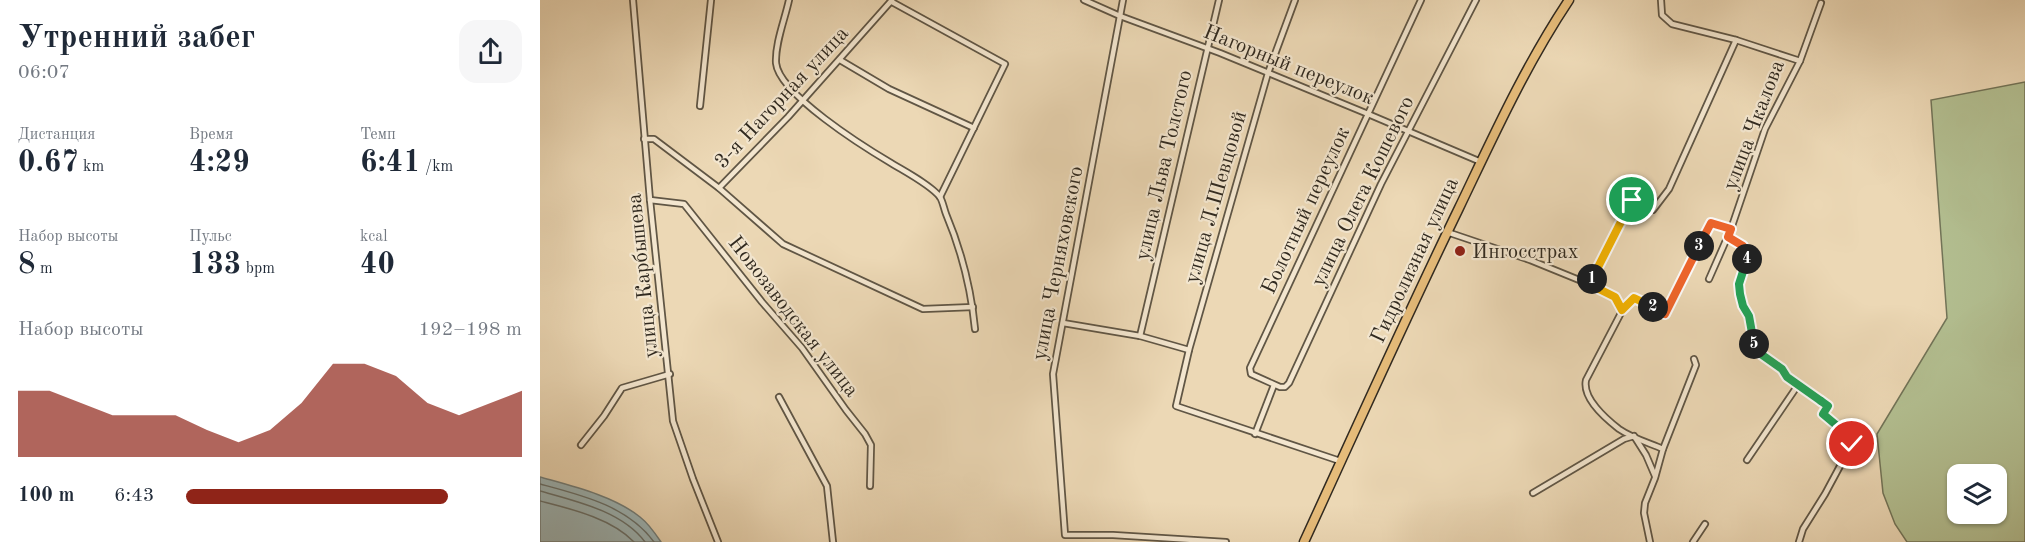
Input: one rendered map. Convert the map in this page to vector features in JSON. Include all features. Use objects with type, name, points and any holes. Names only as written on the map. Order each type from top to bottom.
[{"type":"highway","name":"Гидролизная улица","points":[[1304,542],[1481,162],[1538,48],[1569,0]]},
{"type":"street","name":"улица Карбышева","points":[[633,0],[644,139],[670,374],[673,421],[718,542]]},
{"type":"street","points":[[700,106],[711,0]]},
{"type":"street","points":[[789,0],[777,51],[777,67],[784,80],[804,100],[858,143],[914,177],[940,197],[963,258],[975,329]]},
{"type":"street","name":"Нагорный переулок","points":[[1084,0],[1120,16],[1207,48],[1481,162]]},
{"type":"street","name":"улица Черняховского","points":[[1123,0],[1053,374],[1065,535],[1113,535],[1226,542]]},
{"type":"street","name":"улица Льва Толстого","points":[[1140,336],[1219,0]]},
{"type":"street","name":"улица Л.Шевцовой","points":[[1256,434],[1176,406],[1189,350],[1268,73],[1295,0]]},
{"type":"street","name":"Болотный переулок","points":[[1274,385],[1251,374],[1250,368],[1421,0]]},
{"type":"street","name":"улица Олега Кошевого","points":[[1274,385],[1282,387],[1288,383],[1408,131],[1476,0]]},
{"type":"street","name":"улица Чкалова","points":[[1661,0],[1662,15],[1672,24],[1736,40],[1800,61],[1765,129],[1731,229],[1709,279]]},
{"type":"street","name":"3-я Нагорная улица","points":[[719,188],[804,100],[886,5],[892,1],[1005,64],[974,128]]},
{"type":"street","points":[[1800,61],[1821,3]]},
{"type":"street","points":[[1589,284],[1632,200],[1653,210],[1669,189],[1736,40]]},
{"type":"street","points":[[840,60],[889,89],[974,128],[940,197]]},
{"type":"street","points":[[644,139],[654,138],[719,188],[783,244],[924,309],[973,307]]},
{"type":"street","name":"Новозаводская улица","points":[[650,200],[684,204],[802,348],[871,445],[870,486]]},
{"type":"street","points":[[1663,449],[1620,429],[1596,407],[1585,388],[1588,374],[1622,310],[1634,298],[1665,314],[1711,223],[1731,229]]},
{"type":"street","points":[[1447,232],[1530,260],[1589,284],[1615,297],[1622,310]]},
{"type":"street","points":[[1728,237],[1743,246],[1746,254],[1747,259],[1739,284],[1740,294],[1749,316],[1758,352],[1782,369],[1787,377],[1828,406],[1823,414],[1854,440],[1803,529],[1799,542]]},
{"type":"street","points":[[1063,322],[1140,336],[1189,350]]},
{"type":"street","points":[[1650,542],[1644,508],[1663,449],[1696,364],[1694,359]]},
{"type":"street","points":[[581,445],[622,388],[670,374]]},
{"type":"street","points":[[1274,385],[1256,434],[1341,461]]},
{"type":"street","points":[[1747,460],[1798,385]]},
{"type":"street","points":[[779,397],[827,486],[833,542]]},
{"type":"street","points":[[1634,436],[1655,478]]},
{"type":"street","points":[[1533,493],[1624,439],[1634,436]]},
{"type":"street","points":[[1694,542],[1704,524]]},
{"type":"green space","points":[[2025,82],[2025,542],[1907,542],[1895,524],[1883,493],[1877,434],[1947,318],[1931,100]]},
{"type":"water","points":[[540,477],[592,492],[618,503],[643,520],[661,542],[540,542]]},
{"type":"place","name":"Ингосстрах","points":[[1460,251]]},
{"type":"route","points":[[1632,200],[1589,284],[1615,297],[1622,310],[1634,298],[1665,314],[1711,223],[1731,229],[1728,237],[1743,246],[1746,254],[1747,259],[1739,284],[1740,294],[1752,325],[1756,349],[1782,369],[1787,377],[1828,406],[1823,414],[1854,440],[1852,444]]}]
